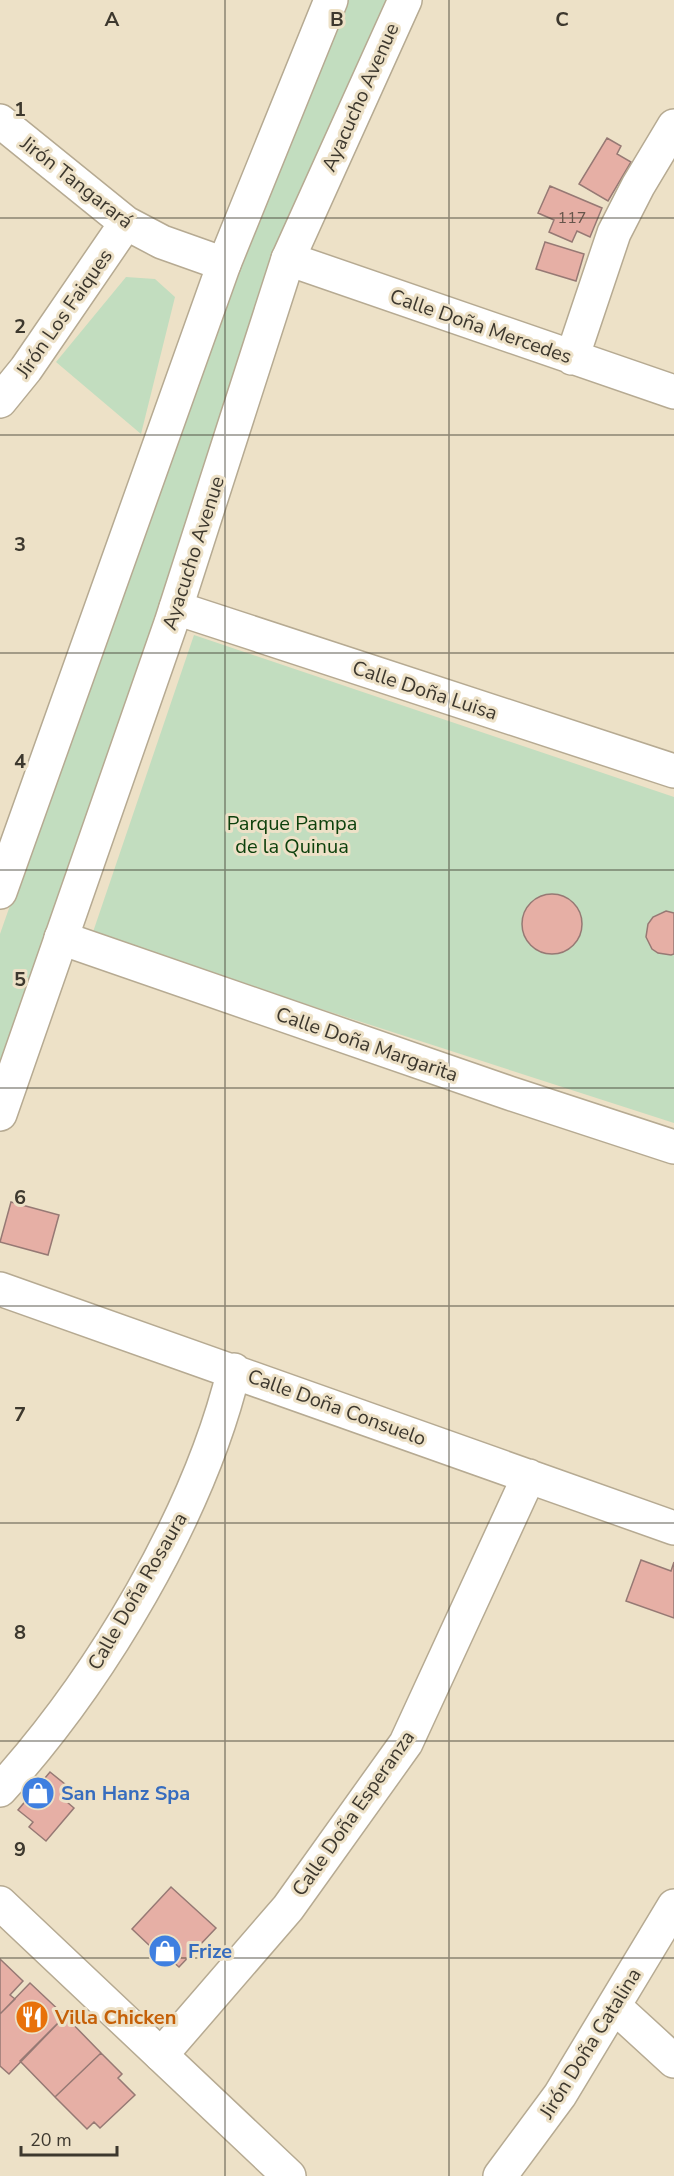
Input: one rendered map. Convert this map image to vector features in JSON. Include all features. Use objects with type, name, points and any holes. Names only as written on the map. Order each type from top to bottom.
[{"type":"street","points":[[0,892],[224,264],[331,0]]},
{"type":"street","name":"Ayacucho Avenue","points":[[0,1114],[176,608],[288,260],[405,0]]},
{"type":"street","name":"Jirón Tangarará","points":[[0,121],[126,223],[162,242],[224,264]]},
{"type":"street","points":[[572,358],[614,233],[638,186],[674,126]]},
{"type":"street","name":"Jirón Los Faiques","points":[[0,401],[26,369],[126,223]]},
{"type":"street","name":"Calle Doña Mercedes","points":[[288,260],[674,392]]},
{"type":"street","name":"Calle Doña Luisa","points":[[176,608],[674,771]]},
{"type":"street","name":"Calle Doña Margarita","points":[[61,938],[509,1094],[674,1147]]},
{"type":"street","name":"Calle Doña Consuelo","points":[[0,1288],[674,1528]]},
{"type":"street","name":"Calle Doña Rosaura","points":[[0,1790],[73,1698],[114,1637],[152,1573],[197,1479],[226,1403],[234,1370]]},
{"type":"street","name":"Calle Doña Esperanza","points":[[161,2055],[288,1908],[406,1743],[529,1476]]},
{"type":"street","points":[[0,1903],[289,2176]]},
{"type":"street","name":"Jirón Doña Catalina","points":[[500,2176],[560,2095],[674,1906]]},
{"type":"street","points":[[615,2007],[674,2061]]},
{"type":"green space","points":[[343,0],[397,0],[0,1097],[0,934],[238,256]]},
{"type":"green space","points":[[126,277],[155,279],[175,297],[141,434],[56,362]]},
{"type":"green space","name":"Parque Pampa de la Quinua","points":[[194,635],[674,797],[674,1123],[92,935]]},
{"type":"building","points":[[607,138],[621,146],[617,154],[631,162],[608,201],[579,184]]},
{"type":"building","points":[[550,186],[602,208],[590,237],[577,231],[572,242],[549,232],[554,220],[538,213]]},
{"type":"building","points":[[545,242],[584,254],[576,281],[536,269]]},
{"type":"building","points":[[552,894],[573,903],[582,924],[573,945],[552,954],[531,945],[522,924],[531,903]]},
{"type":"building","points":[[666,911],[674,913],[674,954],[671,955],[658,953],[652,949],[646,937],[648,924],[653,917]]},
{"type":"building","points":[[11,1202],[59,1215],[48,1255],[0,1242]]},
{"type":"building","points":[[641,1560],[671,1571],[674,1562],[674,1618],[626,1601]]},
{"type":"building","points":[[50,1772],[76,1793],[67,1802],[74,1808],[46,1841],[29,1827],[33,1822],[18,1810]]},
{"type":"building","points":[[171,1887],[216,1928],[179,1967],[171,1960],[168,1963],[132,1929]]},
{"type":"building","points":[[0,1959],[23,1981],[10,1995],[15,1999],[0,2014]]},
{"type":"building","points":[[30,1983],[65,2016],[9,2074],[0,2066],[0,2014]]},
{"type":"building","points":[[65,2016],[101,2053],[55,2097],[20,2061]]},
{"type":"building","points":[[101,2053],[122,2074],[118,2078],[135,2095],[100,2128],[94,2122],[87,2129],[55,2097]]},
{"type":"place","name":"San Hanz Spa","points":[[38,1793]]},
{"type":"place","name":"Frize","points":[[165,1951]]},
{"type":"place","name":"Villa Chicken","points":[[32,2017]]}]
